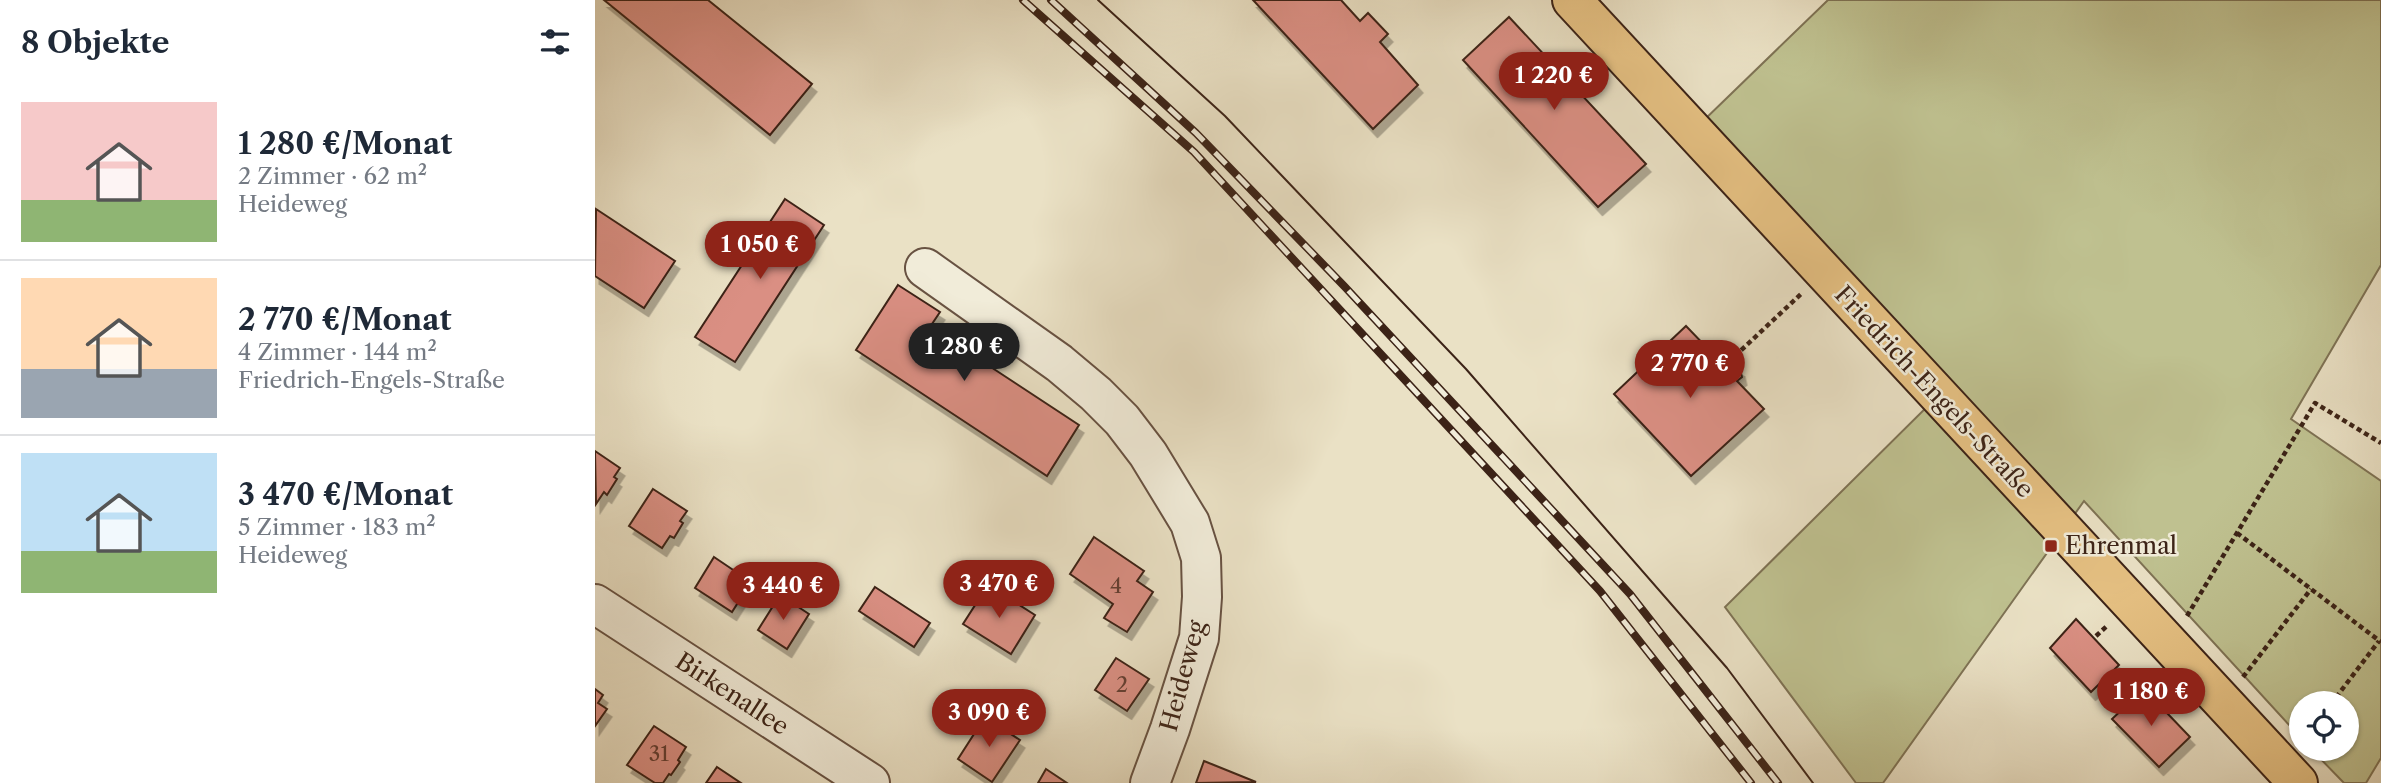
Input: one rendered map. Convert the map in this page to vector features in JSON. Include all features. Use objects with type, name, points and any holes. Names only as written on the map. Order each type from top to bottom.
[{"type":"main road","name":"Friedrich-Engels-Straße","points":[[1571,0],[2298,783]]},
{"type":"street","name":"Heideweg","points":[[925,268],[1059,363],[1122,419],[1155,465],[1190,523],[1201,558],[1199,638],[1150,783]]},
{"type":"street","name":"Birkenallee","points":[[595,604],[870,783]]},
{"type":"path","points":[[1735,356],[1796,299]]},
{"type":"path","points":[[2166,640],[2184,622],[2315,403],[2381,443]]},
{"type":"path","points":[[2237,533],[2380,642],[2341,691]]},
{"type":"path","points":[[2251,669],[2311,589]]},
{"type":"path","points":[[2096,636],[2106,628]]},
{"type":"green space","points":[[1828,0],[2381,0],[2381,265],[2291,419],[2381,481],[2381,758],[2366,783],[2344,783],[2323,761],[2359,761],[2359,691],[2289,691],[2289,725],[2084,501],[1883,783],[1856,783],[1725,607],[1947,387],[1701,123]]},
{"type":"building","points":[[604,0],[708,0],[812,84],[770,135]]},
{"type":"building","points":[[1253,0],[1341,0],[1360,21],[1368,13],[1388,34],[1380,42],[1418,85],[1373,129]]},
{"type":"building","points":[[1509,17],[1646,164],[1598,207],[1463,60]]},
{"type":"building","points":[[785,199],[824,225],[735,362],[695,337]]},
{"type":"building","points":[[596,209],[675,261],[644,308],[595,276]]},
{"type":"building","points":[[898,285],[940,312],[930,327],[1079,425],[1047,476],[856,350]]},
{"type":"building","points":[[1686,326],[1710,351],[1721,348],[1723,357],[1731,360],[1733,366],[1740,369],[1742,377],[1737,381],[1764,409],[1691,476],[1614,394]]},
{"type":"building","points":[[595,451],[620,468],[607,495],[604,492],[596,504]]},
{"type":"building","points":[[653,489],[687,511],[674,538],[670,536],[662,548],[629,526]]},
{"type":"building","points":[[1094,537],[1144,571],[1137,581],[1153,592],[1127,632],[1104,618],[1113,604],[1070,574]]},
{"type":"building","points":[[714,557],[751,582],[732,612],[695,588]]},
{"type":"building","points":[[988,585],[1035,615],[1011,654],[963,624]]},
{"type":"building","points":[[875,587],[930,623],[914,647],[859,611]]},
{"type":"building","points":[[780,595],[809,614],[787,649],[758,630]]},
{"type":"building","points":[[2076,619],[2119,665],[2091,692],[2050,648]]},
{"type":"building","points":[[1116,658],[1149,679],[1127,711],[1095,690]]},
{"type":"building","points":[[595,689],[603,695],[598,703],[607,709],[595,726]]},
{"type":"building","points":[[2144,689],[2190,737],[2159,767],[2112,719]]},
{"type":"building","points":[[985,717],[1020,740],[992,782],[958,759]]},
{"type":"building","points":[[654,726],[686,747],[678,760],[680,762],[663,783],[655,783],[627,765]]},
{"type":"building","points":[[1204,761],[1256,782],[1196,783]]},
{"type":"building","points":[[717,767],[741,783],[706,783]]},
{"type":"building","points":[[1046,769],[1067,783],[1038,783]]},
{"type":"tram line","points":[[1098,0],[1225,116],[1466,369],[1727,668],[1813,783]]},
{"type":"railway","points":[[1023,0],[1194,152],[1600,591],[1751,783]]},
{"type":"railway","points":[[1051,0],[1196,133],[1345,287],[1630,594],[1778,783]]},
{"type":"place","name":"Ehrenmal","points":[[2051,546]]}]
